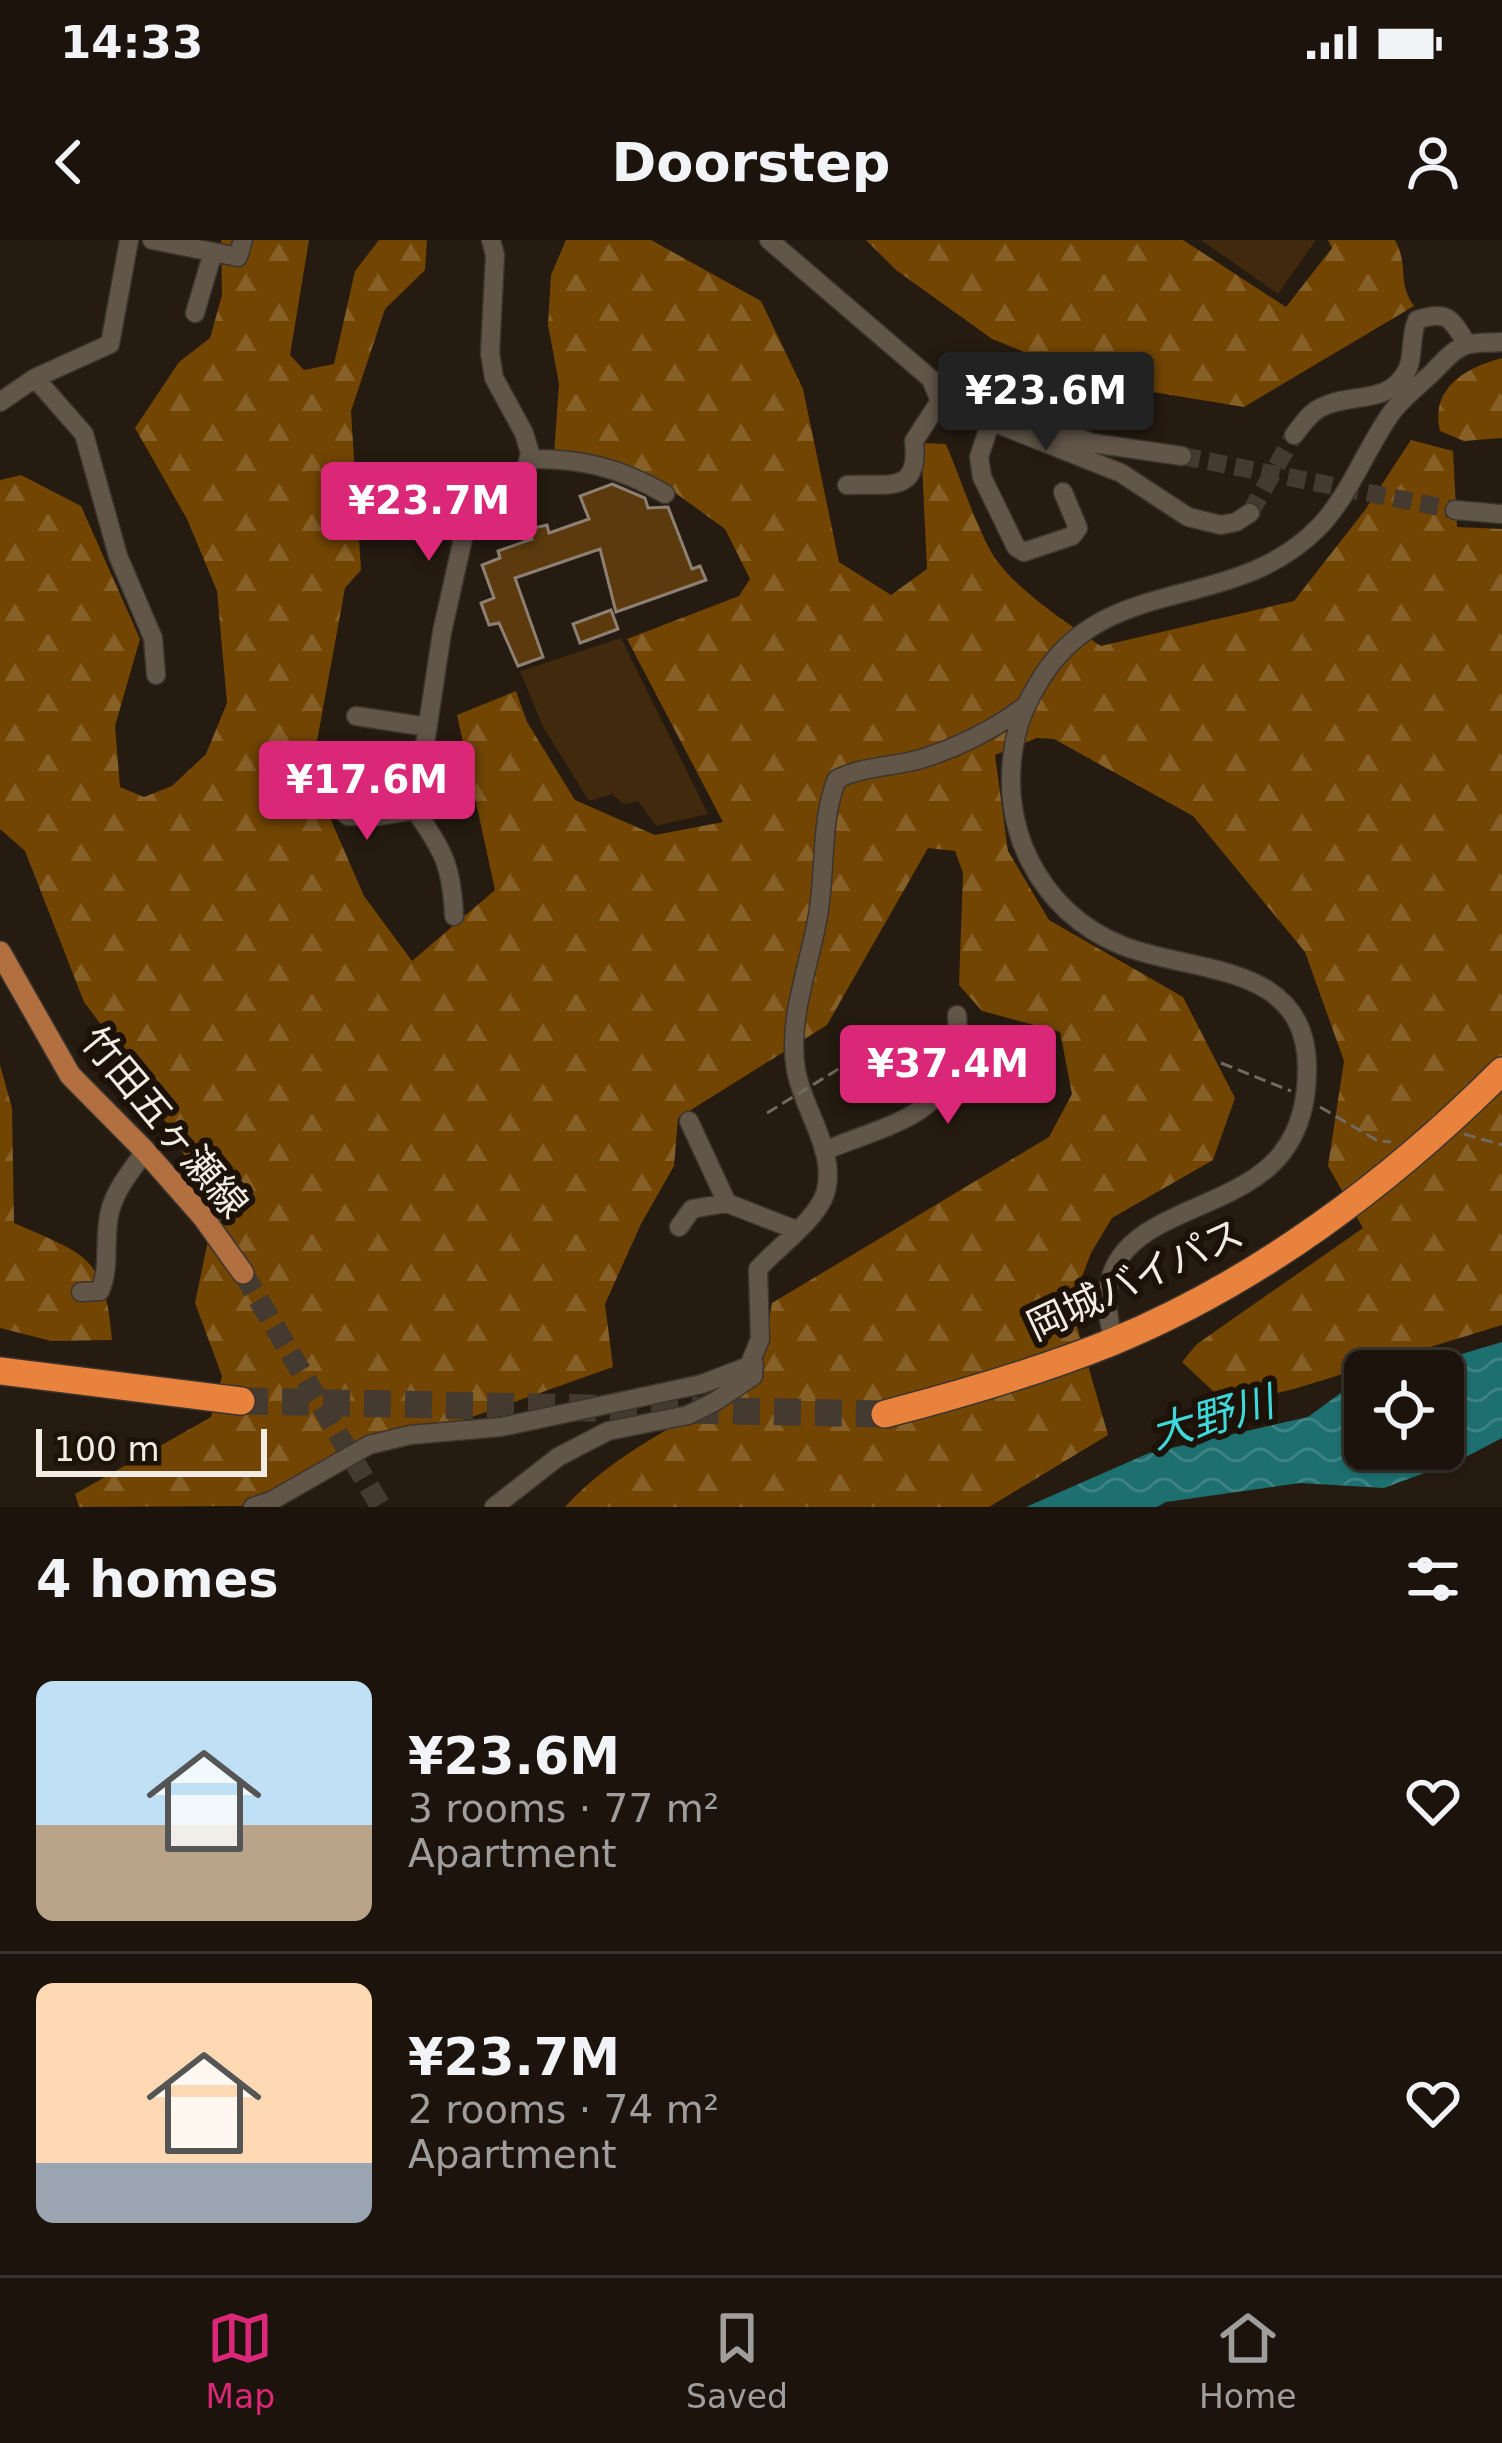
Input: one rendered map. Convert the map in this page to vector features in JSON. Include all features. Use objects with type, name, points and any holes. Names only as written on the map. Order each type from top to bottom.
[{"type":"highway","name":"岡城バイパス","points":[[885,1414],[983,1389],[1114,1341],[1263,1264],[1425,1145],[1502,1071]]},
{"type":"highway","points":[[0,1371],[241,1401]]},
{"type":"main road","name":"竹田五ヶ瀬線","points":[[0,952],[70,1075],[145,1151],[243,1273]]},
{"type":"street","points":[[0,402],[35,378],[110,344],[129,240]]},
{"type":"street","points":[[152,240],[238,257],[243,240]]},
{"type":"street","points":[[454,916],[452,876],[415,810],[442,632],[471,503],[519,498],[529,459],[524,433],[494,378],[490,352],[495,255],[491,240]]},
{"type":"street","points":[[769,240],[931,379],[1092,443],[1182,456]]},
{"type":"street","points":[[194,313],[213,252]]},
{"type":"street","points":[[1294,435],[1324,405],[1380,395],[1397,384],[1409,366],[1417,320],[1435,314],[1451,319],[1467,344]]},
{"type":"street","points":[[1114,1341],[1105,1310],[1108,1282],[1120,1256],[1138,1238],[1258,1174],[1280,1156],[1303,1116],[1307,1064],[1299,1029],[1279,1000],[1249,977],[1210,965],[1162,959],[1117,944],[1069,914],[1043,886],[1018,838],[1011,792],[1014,746],[1025,706],[1062,646],[1093,623],[1153,599],[1225,585],[1283,559],[1322,524],[1393,411],[1452,353],[1467,344],[1502,342]]},
{"type":"street","points":[[35,378],[84,434],[118,556],[153,638],[155,675]]},
{"type":"street","points":[[931,379],[940,401],[1121,473],[1188,517],[1220,525],[1250,513]]},
{"type":"street","points":[[847,485],[904,482],[913,476],[917,466],[914,441],[940,401]]},
{"type":"street","points":[[991,421],[979,457],[982,477],[1016,547],[1024,552],[1072,536],[1078,528],[1063,492]]},
{"type":"street","points":[[529,459],[602,465],[630,473],[665,494]]},
{"type":"street","points":[[1455,510],[1502,514]]},
{"type":"street","points":[[253,1507],[271,1502],[369,1445],[410,1435],[501,1427],[702,1384],[749,1366],[760,1339],[758,1268],[816,1213],[827,1189],[824,1151],[795,1068],[799,1002],[818,915],[829,798],[837,779],[855,770],[919,759],[981,736],[1025,706]]},
{"type":"street","points":[[356,716],[428,727]]},
{"type":"street","points":[[337,806],[347,816],[415,810]]},
{"type":"street","points":[[824,1151],[929,1107],[956,1065],[957,1015]]},
{"type":"street","points":[[689,1120],[727,1203]]},
{"type":"street","points":[[81,1292],[100,1291],[105,1280],[109,1214],[118,1189],[145,1151]]},
{"type":"street","points":[[679,1227],[692,1209],[727,1203],[796,1230]]},
{"type":"street","points":[[494,1507],[558,1457],[608,1431],[688,1415],[716,1401],[753,1376],[753,1356]]},
{"type":"path","points":[[1221,1063],[1304,1096],[1378,1141],[1425,1145]]},
{"type":"path","points":[[767,1113],[840,1068]]},
{"type":"green space","points":[[221,240],[309,240],[290,355],[304,370],[334,364],[355,271],[379,240],[427,240],[425,270],[385,309],[351,411],[361,570],[345,588],[311,774],[364,896],[412,961],[495,890],[457,715],[516,691],[527,722],[575,800],[655,835],[723,822],[627,639],[739,596],[750,579],[725,529],[670,489],[619,473],[553,469],[559,384],[548,325],[551,275],[566,240],[651,240],[761,301],[803,389],[839,562],[891,595],[927,569],[921,443],[946,444],[998,562],[1039,602],[1101,646],[1294,601],[1365,510],[1411,440],[1453,451],[1457,527],[1502,529],[1502,1325],[1421,1350],[1344,1350],[1344,1374],[1228,1405],[1182,1362],[1197,1344],[1363,1228],[1328,1166],[1344,1061],[1305,952],[1193,816],[1054,739],[1037,738],[995,755],[1008,851],[1049,920],[1183,997],[1235,1098],[1213,1160],[1112,1218],[1091,1253],[1071,1306],[1108,1435],[989,1507],[565,1507],[631,1452],[758,1381],[772,1303],[1049,1137],[1072,1094],[1060,1032],[982,1011],[959,985],[963,873],[955,851],[928,848],[827,1025],[678,1118],[674,1166],[605,1304],[613,1367],[311,1470],[241,1506],[79,1507],[75,1494],[211,1417],[222,1376],[195,1303],[213,1216],[138,1074],[84,1002],[25,851],[0,829],[0,480],[21,475],[81,506],[140,639],[115,726],[120,787],[144,797],[172,786],[206,754],[227,703],[217,591],[187,519],[135,428],[179,362],[210,338],[222,295]]},
{"type":"green space","points":[[866,240],[1183,240],[1286,307],[1332,248],[1328,240],[1395,240],[1414,306],[1244,407],[1104,384],[992,339],[896,270]]},
{"type":"green space","points":[[1502,358],[1502,438],[1464,441],[1440,431],[1440,403],[1453,382]]},
{"type":"green space","points":[[0,1065],[12,1108],[14,1223],[87,1262],[104,1290],[112,1340],[51,1341],[0,1328]]},
{"type":"shaded area","points":[[1201,240],[1316,240],[1278,294]]},
{"type":"shaded area","points":[[621,638],[708,814],[656,826],[638,801],[623,804],[612,794],[589,801],[543,727],[520,671]]},
{"type":"water","points":[[1502,1342],[1502,1438],[1464,1458],[1464,1353]]},
{"type":"water","points":[[1344,1390],[1344,1470],[1432,1470],[1384,1488],[1300,1483],[1157,1507],[1026,1507],[1149,1453],[1308,1417]]},
{"type":"building","points":[[612,484],[645,498],[648,508],[668,507],[692,569],[700,566],[706,580],[616,612],[600,549],[515,578],[543,657],[518,666],[499,623],[489,625],[481,603],[494,598],[482,565],[500,558],[498,551],[532,539],[529,529],[547,525],[549,533],[589,519],[580,496]]},
{"type":"building","points":[[611,610],[618,629],[580,643],[573,624]]},
{"type":"tunnel","points":[[1250,513],[1294,435]]},
{"type":"tunnel","points":[[1182,456],[1455,510]]},
{"type":"tunnel","points":[[243,1273],[381,1507]]},
{"type":"tunnel","points":[[241,1401],[885,1414]]},
{"type":"water label","name":"大野川","points":[[1212,1417]]}]
